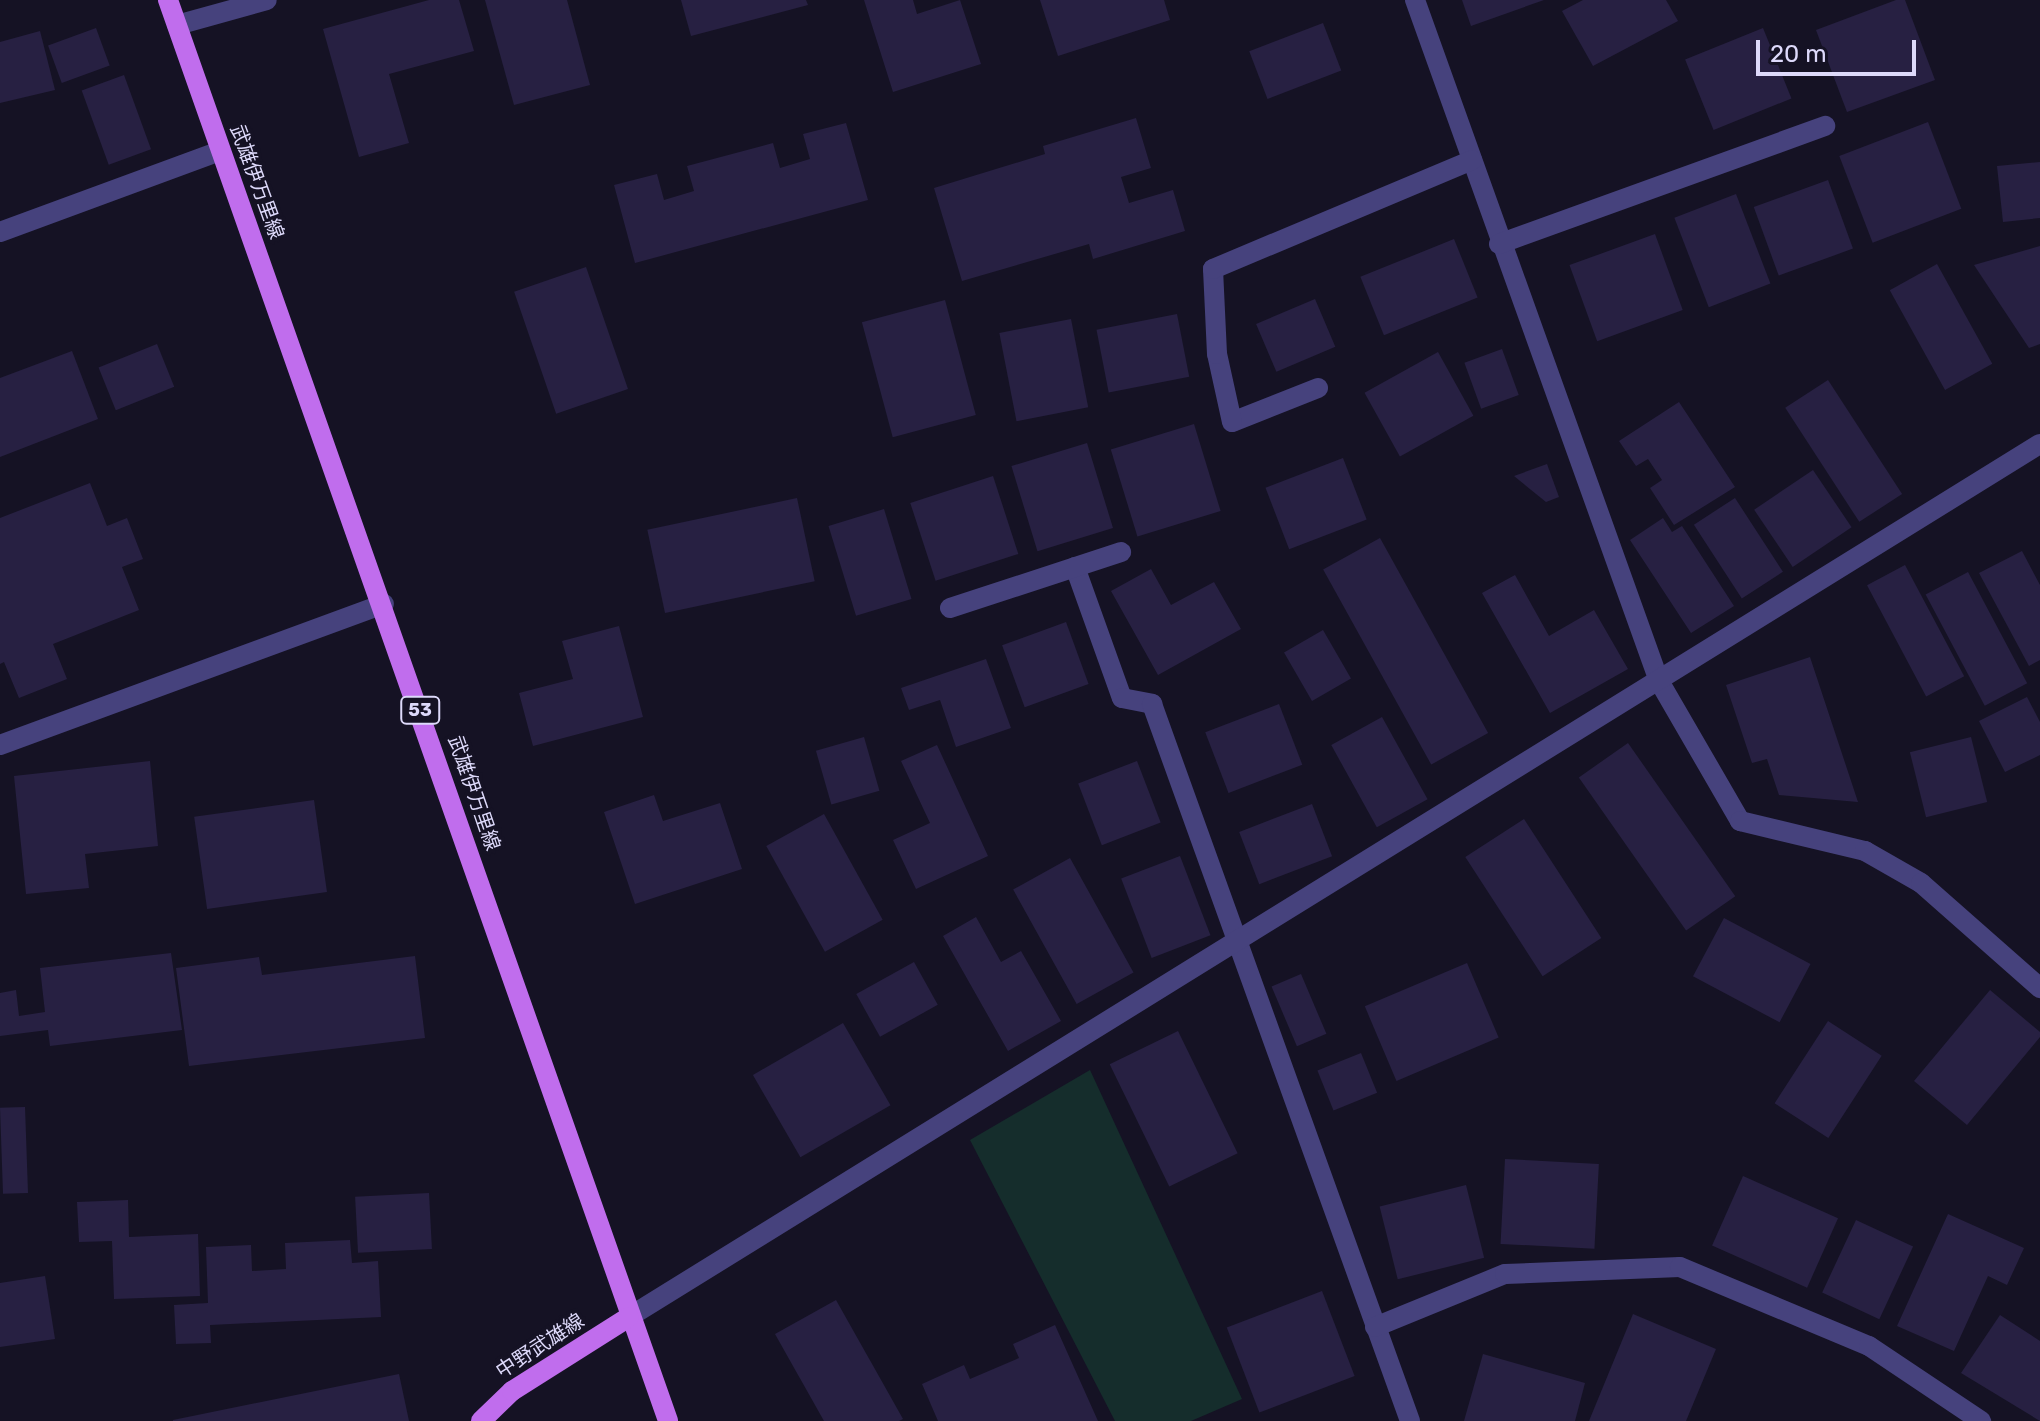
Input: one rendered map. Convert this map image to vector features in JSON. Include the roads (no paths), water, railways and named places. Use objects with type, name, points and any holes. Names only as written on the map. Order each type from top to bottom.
[{"type":"main road","name":"武雄伊万里線","points":[[168,0],[384,604],[629,1317],[668,1421]]},
{"type":"main road","name":"中野武雄線","points":[[481,1421],[512,1391],[629,1317]]},
{"type":"street","points":[[177,25],[267,0]]},
{"type":"street","points":[[1415,0],[1499,244],[1659,681],[1740,821],[1865,851],[1921,883],[2040,988]]},
{"type":"street","points":[[1499,244],[1825,126]]},
{"type":"street","points":[[0,232],[220,151]]},
{"type":"street","points":[[1318,388],[1232,422],[1217,354],[1213,269],[1472,160]]},
{"type":"street","points":[[629,1317],[2040,444]]},
{"type":"street","points":[[950,608],[1121,552]]},
{"type":"street","points":[[1075,567],[1122,698],[1152,704],[1239,938],[1410,1421]]},
{"type":"street","points":[[0,745],[384,604]]},
{"type":"street","points":[[1375,1327],[1505,1274],[1680,1267],[1869,1346],[1981,1421]]}]
